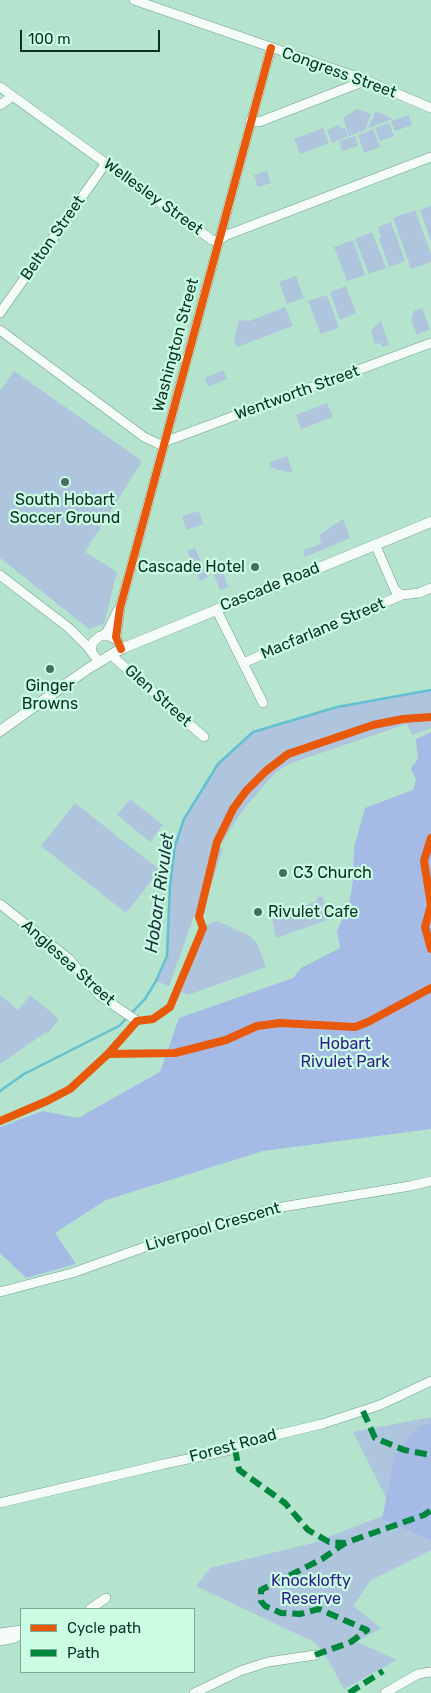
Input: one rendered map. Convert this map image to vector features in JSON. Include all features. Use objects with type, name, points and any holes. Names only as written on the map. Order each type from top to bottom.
[{"type":"street","name":"Congress Street","points":[[134,0],[363,79],[431,108]]},
{"type":"street","name":"Washington Street","points":[[119,645],[120,608],[271,48]]},
{"type":"street","points":[[250,121],[259,122],[357,84],[363,79]]},
{"type":"street","name":"Wellesley Street","points":[[0,87],[212,240],[218,241],[227,235],[431,157]]},
{"type":"street","points":[[0,105],[13,96]]},
{"type":"street","name":"Belton Street","points":[[0,313],[106,163]]},
{"type":"street","points":[[0,330],[144,437],[163,444]]},
{"type":"street","name":"Wentworth Street","points":[[163,444],[431,343]]},
{"type":"street","name":"Cascade Road","points":[[111,655],[119,645],[216,609],[431,522]]},
{"type":"street","name":"Macfarlane Street","points":[[375,544],[395,590],[402,595]]},
{"type":"street","points":[[0,576],[69,628],[99,662]]},
{"type":"street","name":"Macfarlane Street","points":[[243,663],[402,595],[420,593],[431,588]]},
{"type":"street","name":"Washington Street","points":[[101,636],[107,632],[120,608]]},
{"type":"street","points":[[216,609],[263,703]]},
{"type":"street","points":[[69,628],[86,635],[111,636],[119,645]]},
{"type":"street","points":[[91,651],[93,642],[101,636]]},
{"type":"street","points":[[0,731],[111,655]]},
{"type":"street","name":"Glen Street","points":[[111,655],[204,737]]},
{"type":"street","name":"Anglesea Street","points":[[0,904],[69,959],[99,995],[137,1021]]},
{"type":"street","name":"Liverpool Crescent","points":[[0,1292],[72,1273],[173,1237],[267,1211],[410,1186],[431,1180]]},
{"type":"street","name":"Forest Road","points":[[0,1503],[236,1449],[259,1440],[322,1424],[380,1405],[431,1381]]},
{"type":"street","points":[[91,1608],[106,1598]]},
{"type":"street","points":[[0,1633],[20,1632]]},
{"type":"street","points":[[0,1641],[15,1638],[20,1633]]},
{"type":"street","points":[[194,1693],[240,1671],[268,1662],[315,1655]]},
{"type":"street","points":[[385,1693],[411,1677],[431,1672]]},
{"type":"green space","points":[[357,109],[371,114],[365,130],[349,136],[343,118]]},
{"type":"green space","points":[[376,111],[393,119],[368,128]]},
{"type":"green space","points":[[409,115],[412,125],[395,131],[391,121]]},
{"type":"green space","points":[[389,123],[394,136],[380,141],[375,128]]},
{"type":"green space","points":[[339,125],[341,129],[345,128],[348,136],[332,143],[327,130]]},
{"type":"green space","points":[[323,128],[329,143],[300,154],[294,139]]},
{"type":"green space","points":[[373,129],[380,147],[364,153],[358,135]]},
{"type":"green space","points":[[355,136],[358,146],[342,151],[339,141]]},
{"type":"green space","points":[[267,171],[271,183],[258,187],[254,175]]},
{"type":"green space","points":[[431,206],[431,242],[420,210]]},
{"type":"green space","points":[[415,210],[431,254],[431,262],[411,269],[393,218]]},
{"type":"green space","points":[[391,222],[405,261],[389,267],[379,238],[381,237],[378,227]]},
{"type":"green space","points":[[372,232],[386,268],[369,274],[355,239]]},
{"type":"green space","points":[[353,240],[365,275],[347,281],[334,247]]},
{"type":"green space","points":[[296,276],[304,298],[287,304],[279,282]]},
{"type":"green space","points":[[346,286],[356,313],[340,320],[330,292]]},
{"type":"green space","points":[[327,295],[339,328],[321,334],[308,301]]},
{"type":"green space","points":[[285,307],[293,326],[237,347],[234,341],[239,320],[249,321]]},
{"type":"green space","points":[[422,308],[430,329],[417,335],[411,320],[414,311]]},
{"type":"green space","points":[[381,321],[389,345],[382,347],[380,343],[375,344],[371,330]]},
{"type":"green space","points":[[223,370],[227,379],[208,387],[205,378]]},
{"type":"green space","name":"South Hobart Soccer Ground","points":[[14,371],[142,461],[85,552],[117,572],[104,624],[89,629],[0,558],[0,391]]},
{"type":"green space","points":[[327,403],[333,417],[301,429],[296,415]]},
{"type":"green space","points":[[287,456],[293,473],[271,468],[269,463]]},
{"type":"green space","points":[[199,511],[203,524],[186,530],[182,516]]},
{"type":"green space","points":[[343,519],[350,538],[305,557],[303,550],[321,544],[319,535]]},
{"type":"green space","points":[[195,548],[208,577],[200,581],[187,551]]},
{"type":"green space","points":[[222,570],[228,587],[220,590],[213,573]]},
{"type":"green space","points":[[431,690],[431,728],[412,735],[407,724],[288,764],[274,774],[243,810],[219,847],[223,849],[200,917],[194,916],[169,986],[156,981],[167,956],[170,885],[175,846],[184,819],[218,764],[253,732],[337,707]]},
{"type":"green space","name":"Hobart Rivulet Park","points":[[431,732],[431,1129],[263,1151],[106,1200],[55,1233],[76,1264],[26,1278],[0,1253],[0,1127],[43,1111],[78,1118],[160,1072],[179,1018],[293,978],[301,968],[340,948],[337,931],[349,904],[353,881],[354,847],[365,808],[413,790],[416,780],[411,768],[418,759],[416,739]]},
{"type":"green space","points":[[130,799],[163,825],[150,842],[117,815]]},
{"type":"green space","points":[[75,803],[160,870],[126,913],[41,846]]},
{"type":"green space","points":[[322,896],[330,919],[276,938],[272,918],[317,901],[317,898]]},
{"type":"green space","points":[[217,921],[250,936],[257,943],[266,967],[188,995],[181,992],[207,925]]},
{"type":"green space","points":[[0,995],[18,1010],[30,995],[59,1019],[48,1033],[46,1032],[0,1064]]},
{"type":"green space","name":"Knocklofty Reserve","points":[[431,1417],[431,1550],[371,1580],[353,1606],[381,1628],[357,1642],[397,1660],[344,1689],[327,1658],[314,1642],[196,1586],[210,1568],[313,1543],[393,1512],[353,1432]]},
{"type":"green space","points":[[431,1423],[431,1540],[382,1519],[395,1455],[419,1426]]},
{"type":"waterway","name":"Hobart Rivulet","points":[[0,1091],[24,1074],[119,1026],[145,999],[156,981],[167,956],[170,885],[175,846],[184,819],[218,764],[253,732],[337,707],[431,690]]},
{"type":"marked path","points":[[363,1411],[375,1438],[404,1450],[431,1455]]},
{"type":"marked path","points":[[235,1449],[239,1470],[285,1503],[308,1530],[329,1542],[345,1543]]},
{"type":"marked path","points":[[315,1655],[351,1642],[367,1630],[319,1609],[300,1614],[281,1613],[265,1606],[261,1601],[261,1590],[322,1559],[345,1543],[424,1515],[431,1510]]},
{"type":"marked path","points":[[349,1693],[383,1671]]},
{"type":"cycle path","points":[[121,649],[116,637],[120,608],[271,48]]},
{"type":"cycle path","points":[[0,1121],[70,1089],[108,1054],[137,1021],[153,1019],[170,1007],[203,928],[199,917],[217,842],[233,809],[246,791],[266,771],[288,754],[373,725],[403,719],[431,717]]},
{"type":"cycle path","points":[[431,838],[424,861],[431,905],[425,927],[431,949]]},
{"type":"cycle path","points":[[108,1054],[175,1053],[226,1040],[257,1026],[280,1023],[355,1027],[431,988]]},
{"type":"place","name":"South Hobart Soccer Ground","points":[[65,482]]},
{"type":"place","name":"Cascade Hotel","points":[[255,567]]},
{"type":"place","name":"Ginger Browns","points":[[50,669]]},
{"type":"place","name":"C3 Church","points":[[283,873]]},
{"type":"place","name":"Rivulet Cafe","points":[[258,912]]}]
